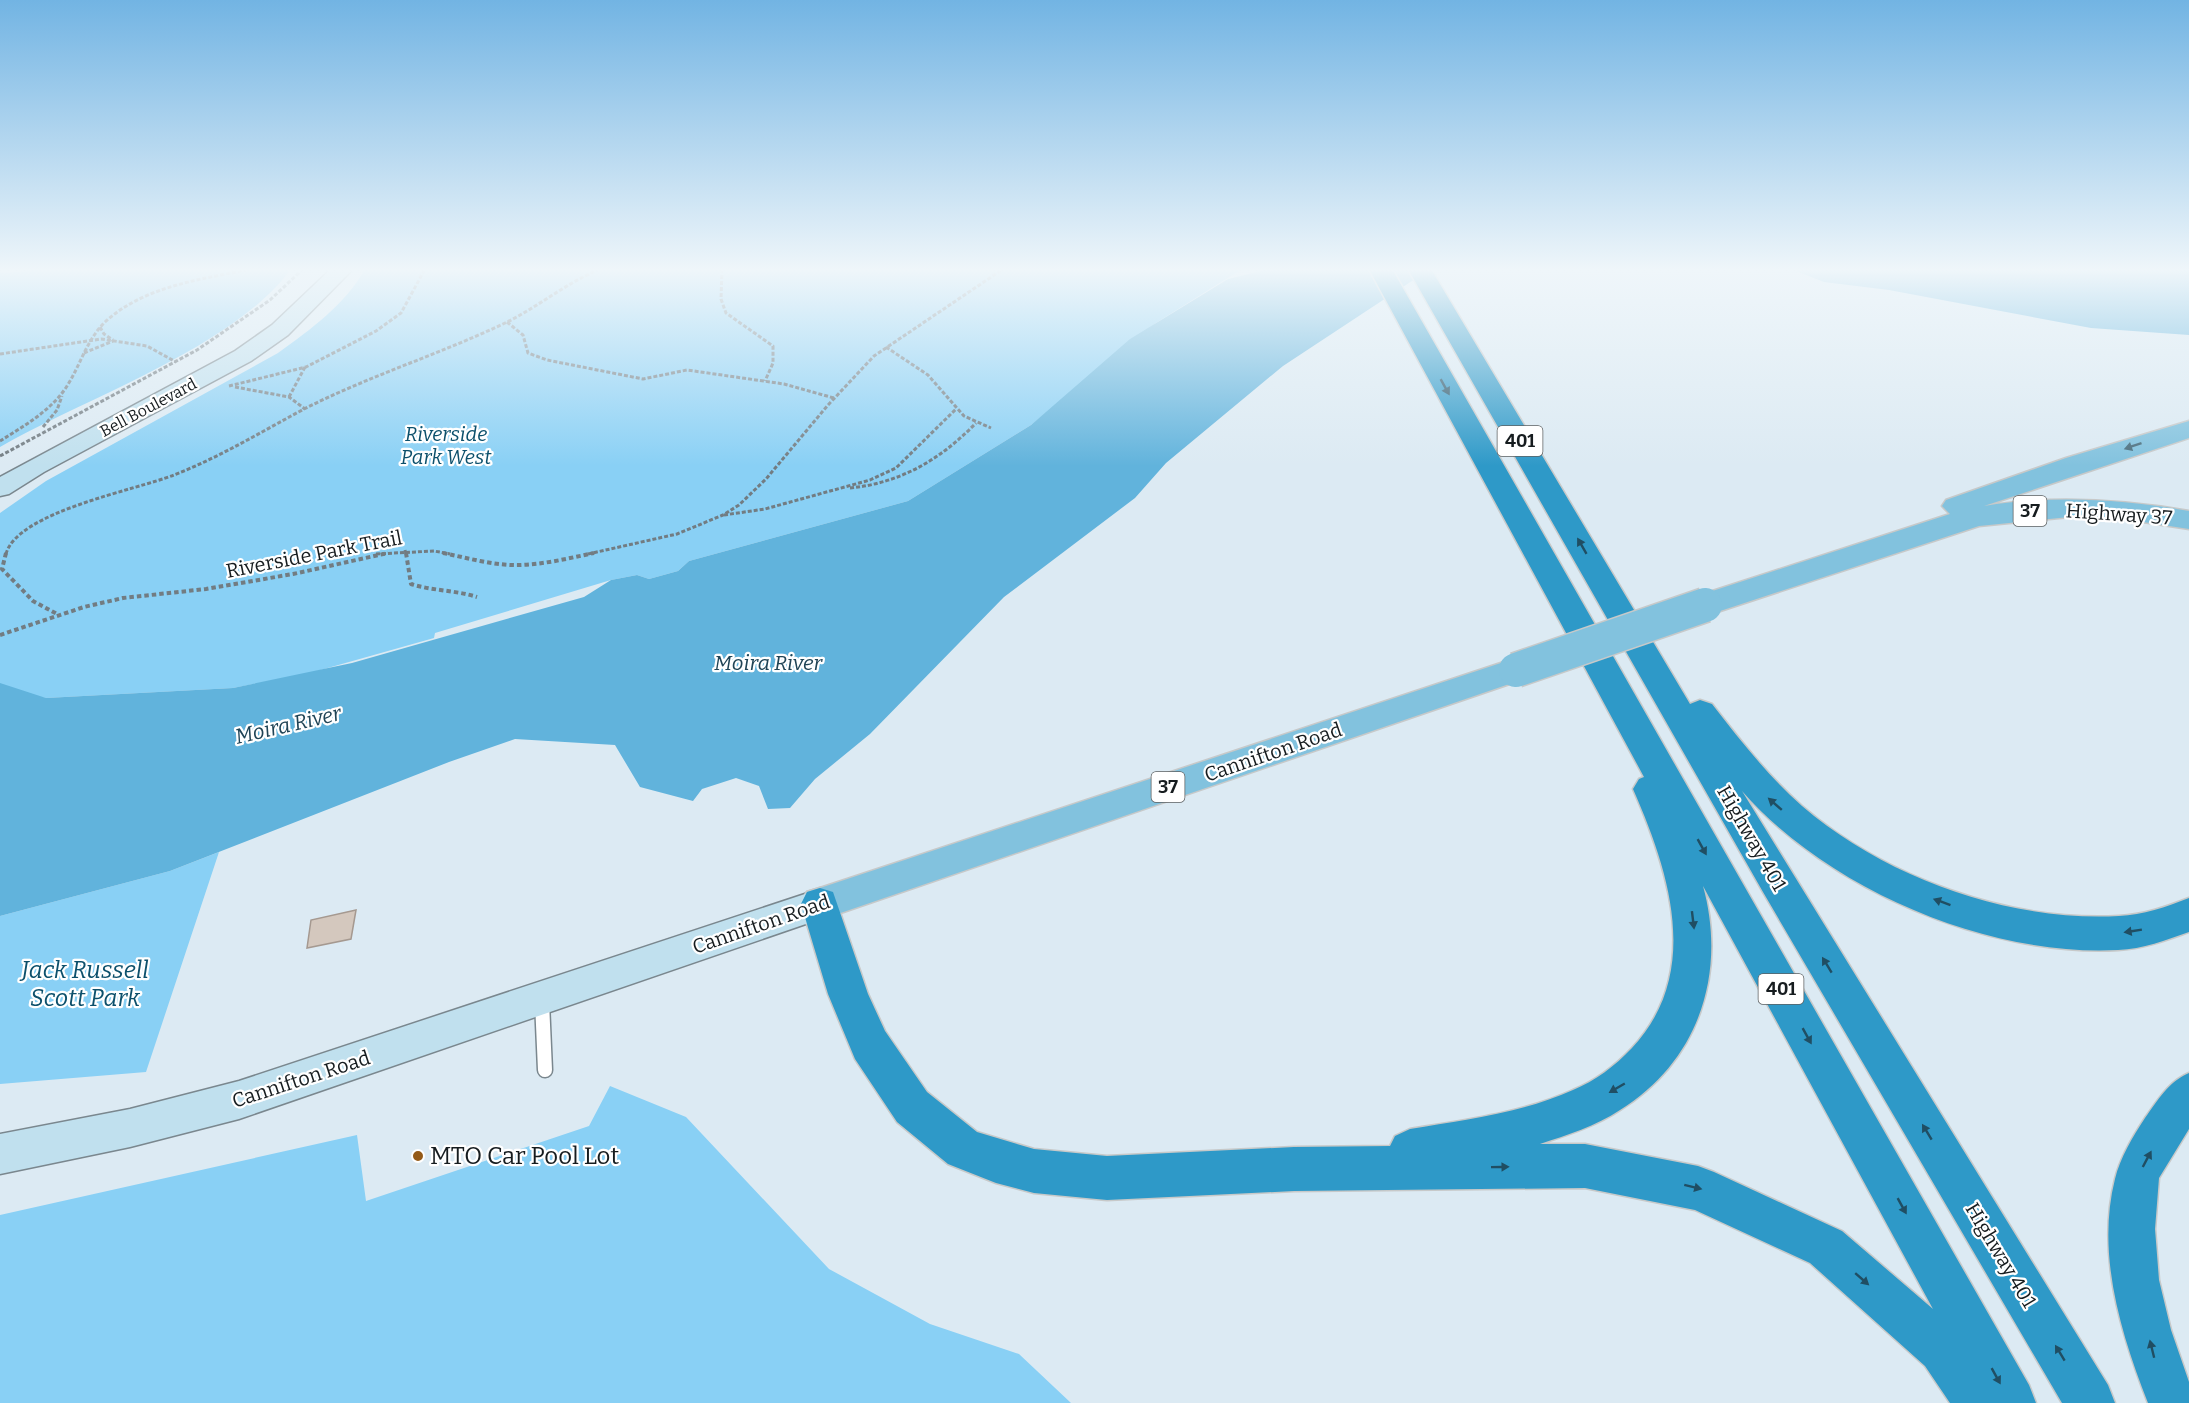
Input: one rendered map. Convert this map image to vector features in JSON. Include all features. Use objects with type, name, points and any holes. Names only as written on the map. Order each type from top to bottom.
[{"type":"highway","name":"401","points":[[1416,334],[2011,1403]]},
{"type":"highway","name":"Highway 401","points":[[1458,334],[1776,881],[2090,1403]]},
{"type":"highway","points":[[1294,1169],[1469,1142],[1583,1108],[1627,1082],[1642,1067],[1667,1037],[1683,1008],[1691,986],[1696,946],[1694,916],[1684,878],[1656,801],[1551,575]]},
{"type":"highway","points":[[1612,596],[1746,775],[1806,831],[1861,866],[1904,888],[1964,910],[2009,922],[2067,931],[2119,933],[2148,929],[2189,915]]},
{"type":"highway","points":[[820,904],[848,994],[870,1045],[912,1107],[963,1149],[1024,1169],[1071,1176],[1160,1176],[1294,1169],[1585,1166],[1698,1188],[1826,1247],[1942,1349],[1978,1403]]},
{"type":"highway","points":[[2173,1403],[2154,1358],[2137,1287],[2131,1227],[2137,1177],[2165,1126],[2189,1094]]},
{"type":"main road","name":"Bell Boulevard","points":[[0,470],[80,424],[229,347],[245,334]]},
{"type":"main road","name":"Bell Boulevard","points":[[0,488],[35,466],[243,356],[274,334]]},
{"type":"main road","points":[[1760,587],[1898,528],[1985,495],[2189,429]]},
{"type":"main road","name":"Highway 37","points":[[1516,670],[1950,523],[2008,513],[2089,509],[2132,511],[2189,520]]},
{"type":"main road","name":"Highway 37","points":[[1875,550],[1951,534],[2046,525],[2102,527],[2189,540]]},
{"type":"main road","name":"Cannifton Road","points":[[0,1154],[129,1128],[239,1100],[1516,670]]},
{"type":"lane","points":[[542,999],[545,1070]]},
{"type":"path","points":[[40,430],[57,410],[63,393],[94,334]]},
{"type":"path","points":[[105,334],[114,340]]},
{"type":"path","points":[[0,456],[40,430],[176,362],[221,334]]},
{"type":"path","points":[[229,386],[306,366],[369,334]]},
{"type":"path","points":[[57,615],[33,601],[1,570],[7,550],[15,537],[38,522],[68,509],[174,475],[254,439],[305,408],[478,334]]},
{"type":"path","points":[[522,334],[528,353],[557,362],[643,379],[687,370],[765,381],[834,398]]},
{"type":"path","points":[[760,334],[772,346],[773,363],[765,381]]},
{"type":"path","name":"Riverside Park Trail","points":[[0,635],[57,615],[123,598],[206,589],[405,550],[443,552],[500,564],[558,561],[677,534],[723,515],[752,495],[834,398],[886,346],[904,334]]},
{"type":"path","points":[[0,354],[89,340],[114,340],[147,346],[176,362]]},
{"type":"path","points":[[83,354],[114,340]]},
{"type":"path","points":[[886,346],[928,375],[956,409],[976,423],[991,428]]},
{"type":"path","points":[[289,397],[306,366]]},
{"type":"path","points":[[222,384],[289,397],[305,408]]},
{"type":"path","points":[[0,441],[40,414],[63,393]]},
{"type":"path","points":[[847,488],[896,468],[956,409]]},
{"type":"path","points":[[723,515],[765,509],[847,488],[886,483],[906,475],[952,446],[976,423]]},
{"type":"path","points":[[405,550],[411,573],[411,584],[433,591],[458,591],[477,597]]},
{"type":"green space","points":[[0,334],[215,334],[156,369],[0,447]]},
{"type":"green space","name":"Riverside Park West","points":[[302,334],[1142,334],[1031,425],[908,501],[689,561],[678,571],[649,579],[637,575],[611,580],[435,633],[434,638],[310,673],[233,688],[46,698],[0,693],[0,513],[46,481],[278,353]]},
{"type":"green space","name":"Jack Russell Scott Park","points":[[219,852],[146,1072],[0,1084],[0,916],[170,871]]},
{"type":"green space","points":[[610,1086],[686,1117],[829,1269],[930,1324],[1019,1354],[1071,1403],[0,1403],[0,1215],[357,1135],[366,1201],[589,1126]]},
{"type":"water","name":"Moira River","points":[[1137,334],[1331,334],[1283,366],[1166,463],[1135,498],[1004,597],[870,734],[815,779],[790,808],[768,809],[759,786],[736,778],[702,789],[693,801],[640,787],[615,745],[515,739],[449,762],[170,871],[0,916],[0,683],[46,698],[233,688],[352,663],[584,597],[611,580],[637,575],[649,579],[678,571],[689,561],[908,501],[1031,425]]},
{"type":"building","points":[[356,910],[351,939],[307,948],[311,920]]},
{"type":"place","name":"MTO Car Pool Lot","points":[[418,1156]]}]
